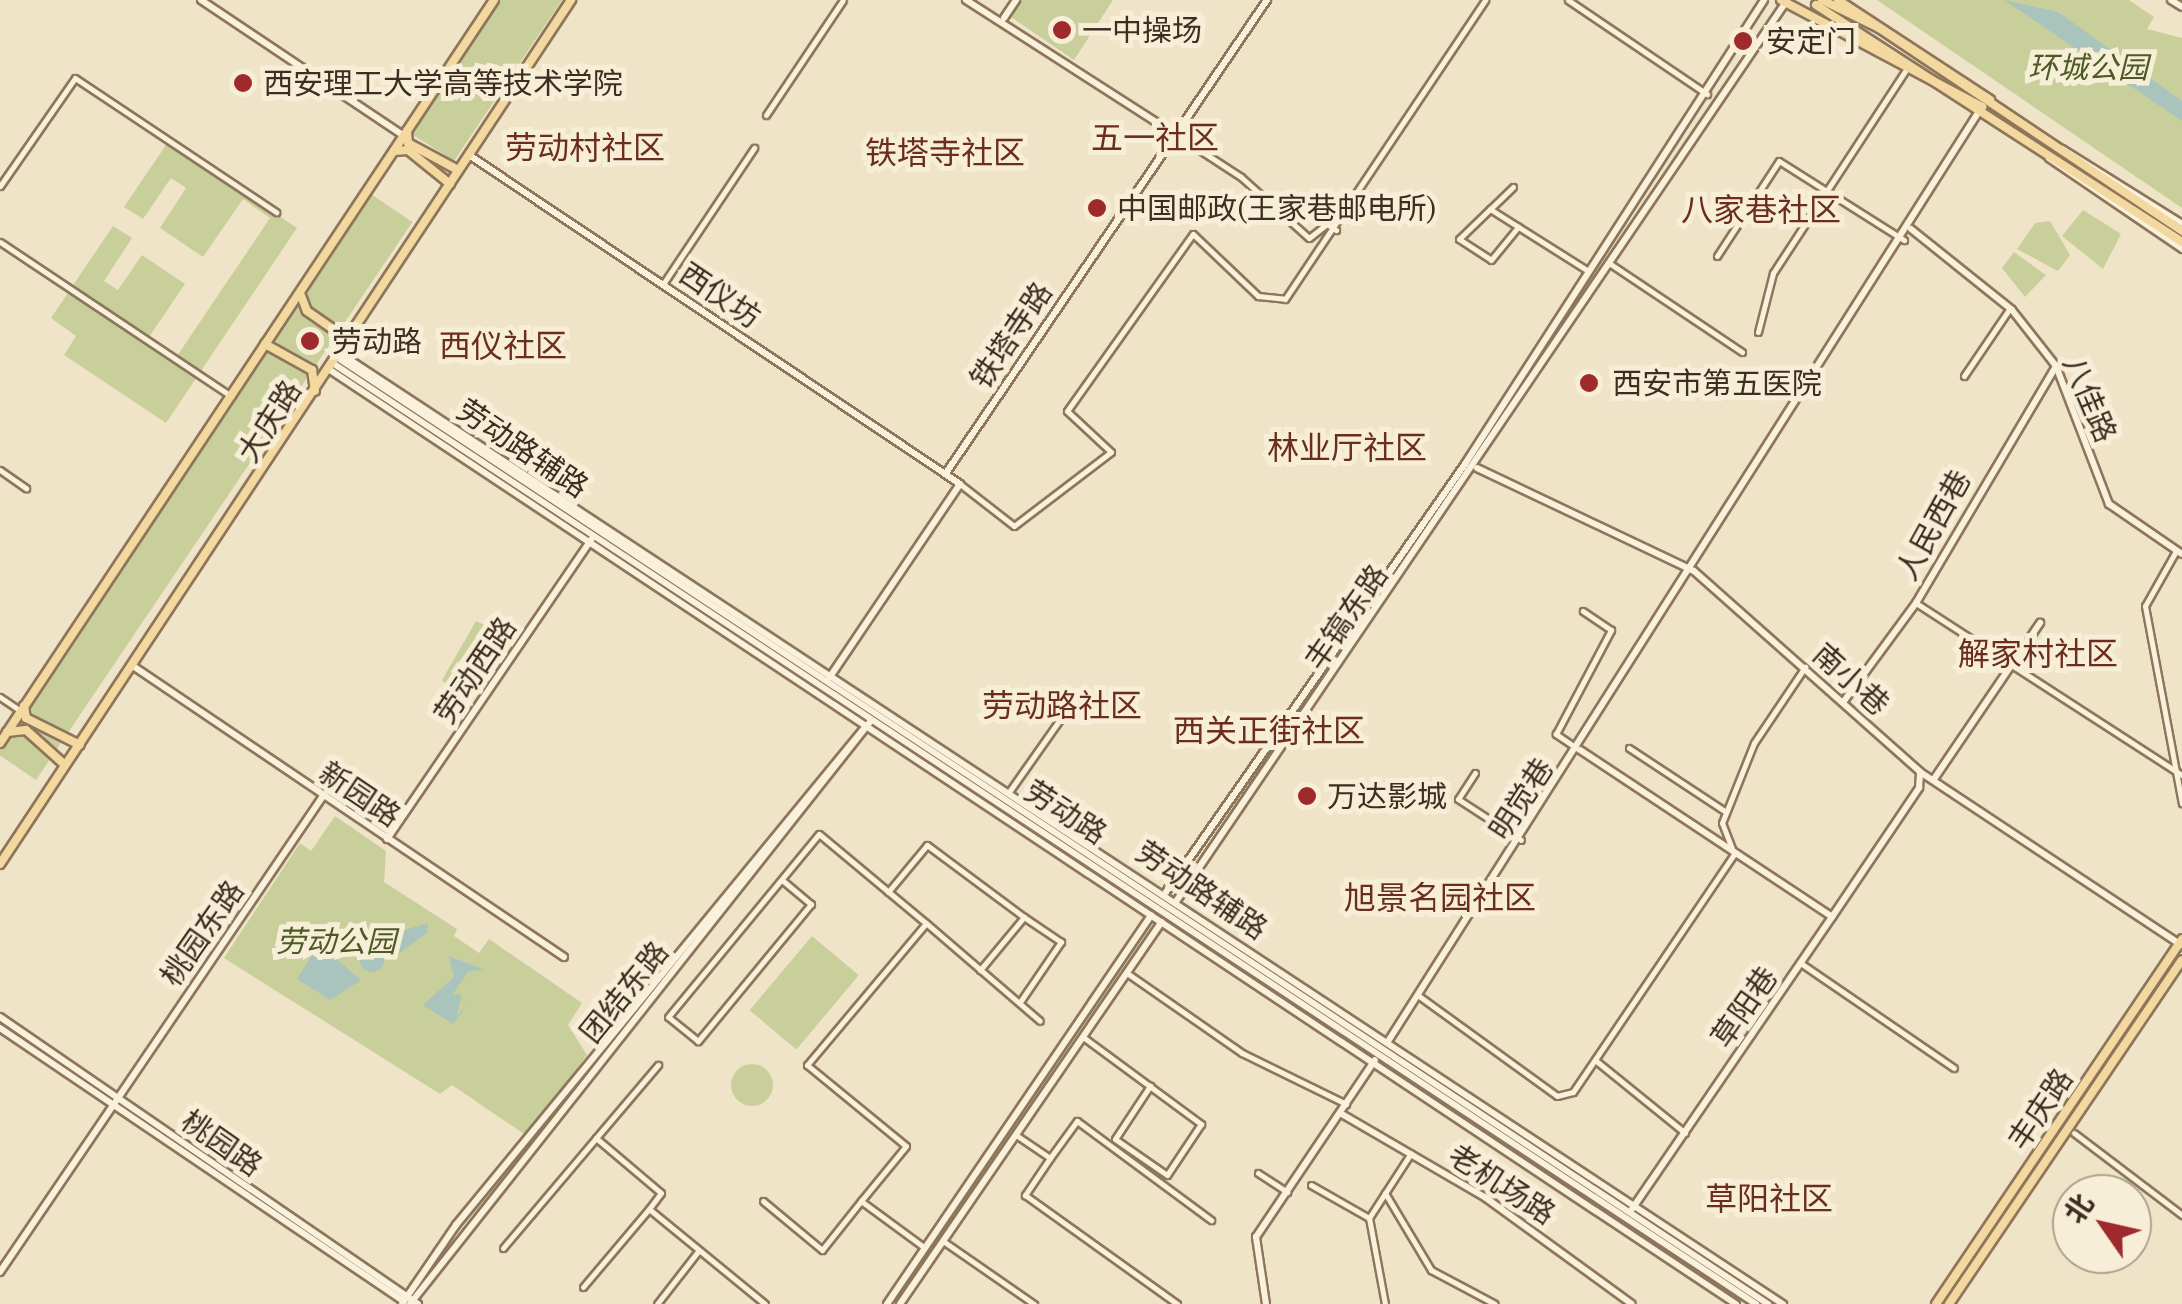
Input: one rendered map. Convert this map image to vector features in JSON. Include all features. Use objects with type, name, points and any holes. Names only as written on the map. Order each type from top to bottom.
[{"type":"main road","name":"大庆路","points":[[0,743],[494,0]]},
{"type":"main road","name":"大庆路","points":[[0,864],[336,362],[570,0]]},
{"type":"main road","points":[[1838,0],[1895,30],[1996,108]]},
{"type":"main road","points":[[1785,1],[1982,107]]},
{"type":"main road","points":[[1819,2],[1996,108],[2182,231]]},
{"type":"main road","points":[[1819,2],[1982,107],[2182,246]]},
{"type":"main road","points":[[406,134],[408,143],[460,169]]},
{"type":"main road","points":[[394,152],[408,150],[450,184]]},
{"type":"main road","points":[[300,293],[306,311],[340,334],[355,331]]},
{"type":"main road","points":[[265,344],[312,370],[316,391]]},
{"type":"main road","points":[[23,709],[26,718],[81,744]]},
{"type":"main road","points":[[7,732],[21,729],[50,746],[64,770]]},
{"type":"main road","name":"丰庆路","points":[[1936,1304],[2181,943]]},
{"type":"main road","name":"丰庆路","points":[[1949,1304],[2182,960]]},
{"type":"street","points":[[201,0],[406,134]]},
{"type":"street","points":[[766,115],[843,0]]},
{"type":"street","points":[[966,0],[1004,18],[1241,176],[1309,238],[1327,224],[1336,230]]},
{"type":"street","points":[[1004,18],[1016,0]]},
{"type":"street","name":"铁塔寺路","points":[[946,473],[1267,0]]},
{"type":"street","points":[[946,473],[1014,526],[1111,452],[1067,411],[1193,234],[1258,296],[1285,299],[1336,230],[1485,0]]},
{"type":"street","points":[[1568,0],[1707,94]]},
{"type":"street","name":"丰镐东路","points":[[887,1304],[1590,273],[1764,0]]},
{"type":"street","points":[[2171,0],[2182,8]]},
{"type":"street","name":"丰镐东路","points":[[900,1304],[1477,468],[1609,262],[1785,1]]},
{"type":"street","points":[[1758,332],[1773,273],[1824,189],[1909,65]]},
{"type":"street","points":[[0,186],[75,78],[276,212]]},
{"type":"street","points":[[1694,571],[1911,229],[1982,107]]},
{"type":"street","points":[[2056,146],[2182,223]]},
{"type":"street","points":[[663,284],[754,148]]},
{"type":"street","name":"西仪坊","points":[[469,155],[946,473]]},
{"type":"street","points":[[1717,256],[1780,160],[1904,240]]},
{"type":"street","points":[[1513,187],[1459,239],[1490,260],[1518,227]]},
{"type":"street","points":[[1490,208],[1590,273]]},
{"type":"street","name":"八佳路","points":[[1911,229],[2010,308],[2056,366],[2109,504],[2179,552]]},
{"type":"street","points":[[0,242],[231,396]]},
{"type":"street","points":[[1609,262],[1742,352]]},
{"type":"street","points":[[1964,376],[2010,308]]},
{"type":"street","name":"劳动路辅路","points":[[336,362],[873,717],[1150,916],[1165,918]]},
{"type":"street","name":"劳动路","points":[[336,362],[1158,904],[1165,918],[1381,1052],[1768,1304]]},
{"type":"street","name":"人民西巷","points":[[1844,701],[1916,603],[2056,366]]},
{"type":"street","name":"南小巷","points":[[1477,468],[1694,571],[1920,772],[2181,943]]},
{"type":"street","points":[[0,470],[26,488]]},
{"type":"street","points":[[825,685],[960,484]]},
{"type":"street","name":"劳动西路","points":[[387,839],[596,533]]},
{"type":"street","points":[[2179,552],[2145,606],[2180,774],[2182,804]]},
{"type":"street","name":"明觉巷","points":[[1266,1304],[1256,1238],[1419,996],[1694,571]]},
{"type":"street","points":[[1916,603],[2180,774]]},
{"type":"street","points":[[1583,610],[1611,630],[1556,734],[1832,917]]},
{"type":"street","points":[[1934,779],[2040,622]]},
{"type":"street","name":"新园路","points":[[133,666],[564,957]]},
{"type":"street","points":[[1419,996],[1557,1096],[1573,1092],[1734,854],[1726,812],[1754,743],[1805,667]]},
{"type":"street","points":[[1009,792],[1078,694]]},
{"type":"street","points":[[0,697],[23,709]]},
{"type":"street","name":"劳动路辅路","points":[[873,717],[1009,792],[1166,892],[1176,903]]},
{"type":"street","name":"团结东路","points":[[406,1301],[873,717]]},
{"type":"street","points":[[1629,748],[1726,812]]},
{"type":"street","name":"草阳巷","points":[[1630,1213],[1919,788],[1920,772]]},
{"type":"street","points":[[1475,773],[1458,799],[1521,840]]},
{"type":"street","name":"桃园东路","points":[[0,1272],[322,796]]},
{"type":"street","points":[[782,880],[811,904],[698,1041],[668,1017],[819,834],[1040,1021]]},
{"type":"street","points":[[888,892],[928,845],[1060,942],[1019,1003]]},
{"type":"street","name":"劳动路","points":[[1158,904],[1176,903],[1381,1052]]},
{"type":"street","points":[[980,970],[1024,917]]},
{"type":"street","points":[[763,1201],[822,1250],[906,1146],[807,1065],[926,923]]},
{"type":"street","points":[[1802,964],[1954,1068]]},
{"type":"street","points":[[1127,973],[1242,1053],[1346,1104]]},
{"type":"street","name":"桃园路","points":[[0,1018],[406,1301],[418,1304]]},
{"type":"street","name":"桃园路","points":[[0,1028],[116,1098]]},
{"type":"street","points":[[1083,1037],[1150,1086],[1201,1124],[1166,1174],[1115,1139],[1150,1086]]},
{"type":"street","points":[[1381,1052],[1630,1213],[1782,1304]]},
{"type":"street","points":[[1381,1052],[1736,1304]]},
{"type":"street","points":[[1595,1060],[1685,1132]]},
{"type":"street","points":[[504,1248],[658,1065]]},
{"type":"street","name":"老机场路","points":[[1340,1113],[1412,1153],[1632,1304]]},
{"type":"street","points":[[1178,1304],[1024,1195],[1077,1121],[1211,1220]]},
{"type":"street","points":[[2074,1133],[2182,1215]]},
{"type":"street","points":[[1016,1135],[1050,1158]]},
{"type":"street","points":[[583,1288],[661,1193],[596,1138]]},
{"type":"street","points":[[1384,1304],[1369,1218],[1412,1153]]},
{"type":"street","points":[[1258,1173],[1286,1192]]},
{"type":"street","points":[[1310,1185],[1369,1218]]},
{"type":"street","points":[[1385,1194],[1431,1270],[1495,1304]]},
{"type":"street","points":[[861,1202],[925,1248]]},
{"type":"street","points":[[649,1209],[765,1304]]},
{"type":"street","name":"劳动路","points":[[1630,1213],[1756,1304]]},
{"type":"street","points":[[943,1241],[1034,1304]]},
{"type":"street","points":[[657,1304],[699,1250]]},
{"type":"green space","points":[[498,0],[562,0],[454,161],[410,133]]},
{"type":"green space","name":"一中操场","points":[[1022,0],[1113,0],[1074,60],[1011,17]]},
{"type":"green space","name":"环城公园","points":[[1877,0],[2129,0],[2154,17],[2147,29],[2182,38],[2182,208]]},
{"type":"green space","points":[[168,142],[297,228],[166,423],[64,355],[76,336],[51,318],[113,226],[132,238],[104,281],[118,290],[142,255],[185,284],[149,337],[177,356],[270,218],[243,199],[203,257],[160,228],[186,188],[171,178],[143,219],[124,207]]},
{"type":"green space","points":[[371,194],[412,222],[36,780],[0,756],[0,744]]},
{"type":"green space","points":[[2083,210],[2121,234],[2103,269],[2062,236]]},
{"type":"green space","points":[[2050,221],[2070,255],[2058,271],[2017,249],[2035,223]]},
{"type":"green space","points":[[2014,252],[2046,275],[2025,297],[2002,268]]},
{"type":"green space","points":[[476,621],[507,635],[460,701],[442,680]]},
{"type":"green space","name":"劳动公园","points":[[335,816],[386,851],[384,882],[457,929],[454,936],[479,953],[489,939],[582,1003],[568,1025],[587,1055],[527,1136],[452,1085],[440,1094],[224,958],[300,843],[311,851]]},
{"type":"green space","points":[[812,936],[859,975],[796,1050],[750,1010]]},
{"type":"green space","points":[[752,1064],[767,1070],[773,1085],[767,1100],[752,1106],[737,1100],[731,1085],[737,1070]]},
{"type":"water","points":[[2004,0],[2058,12],[2182,101],[2182,121]]},
{"type":"water","points":[[428,923],[427,933],[394,957],[384,936]]},
{"type":"water","points":[[319,944],[361,980],[330,1000],[297,979]]},
{"type":"water","points":[[372,948],[384,960],[372,972],[360,960]]},
{"type":"water","points":[[449,956],[485,970],[469,971],[452,995],[462,994],[456,1017],[470,1002],[453,1024],[423,1005],[454,977]]},
{"type":"place","name":"一中操场","points":[[1062,30]]},
{"type":"place","name":"安定门","points":[[1743,41]]},
{"type":"place","name":"西安理工大学高等技术学院","points":[[243,83]]},
{"type":"place","name":"中国邮政(王家巷邮电所)","points":[[1097,208]]},
{"type":"place","name":"劳动路","points":[[310,341]]},
{"type":"place","name":"西安市第五医院","points":[[1589,383]]},
{"type":"place","name":"万达影城","points":[[1307,796]]},
{"type":"district","name":"五一社区","points":[[1155,137]]},
{"type":"district","name":"劳动村社区","points":[[585,147]]},
{"type":"district","name":"铁塔寺社区","points":[[945,152]]},
{"type":"district","name":"八家巷社区","points":[[1761,209]]},
{"type":"district","name":"西仪社区","points":[[503,345]]},
{"type":"district","name":"林业厅社区","points":[[1347,447]]},
{"type":"district","name":"解家村社区","points":[[2038,653]]},
{"type":"district","name":"劳动路社区","points":[[1062,705]]},
{"type":"district","name":"西关正街社区","points":[[1269,730]]},
{"type":"district","name":"旭景名园社区","points":[[1440,897]]},
{"type":"district","name":"草阳社区","points":[[1769,1198]]}]
